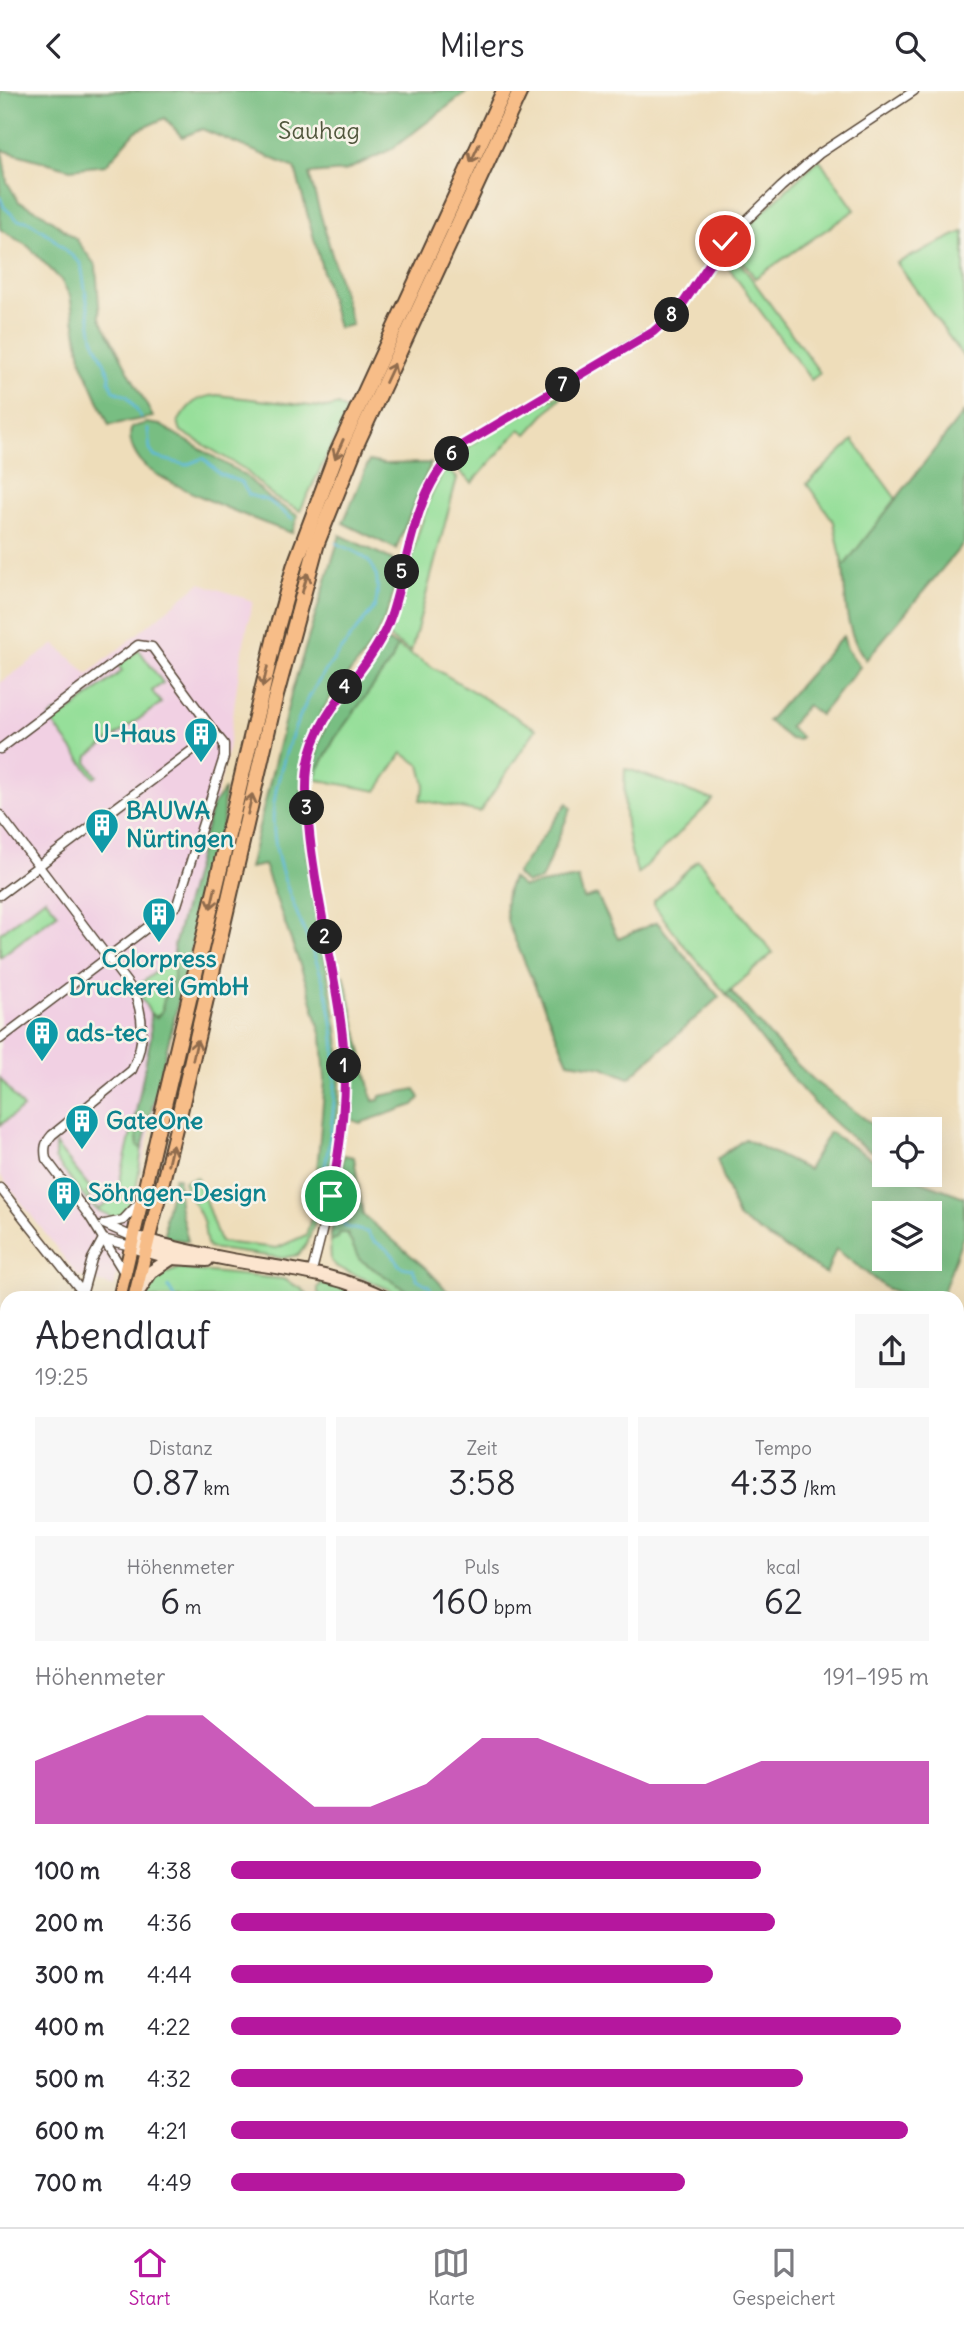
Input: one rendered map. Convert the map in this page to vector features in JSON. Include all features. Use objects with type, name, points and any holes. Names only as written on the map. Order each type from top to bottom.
[{"type":"highway","points":[[161,1118],[276,632],[294,567],[336,455],[504,91]]},
{"type":"highway","points":[[179,1116],[274,703],[317,543],[357,443],[520,91]]},
{"type":"main road","points":[[137,1291],[179,1116]]},
{"type":"main road","points":[[121,1291],[161,1118]]},
{"type":"street","points":[[312,1271],[337,1162],[344,1069],[342,1033],[312,865],[307,806],[308,764],[314,741],[328,711],[383,636],[394,606],[412,535],[436,474],[443,463],[462,445],[653,332],[680,308],[725,241],[781,187],[819,154],[914,91]]},
{"type":"street","points":[[0,749],[138,645],[152,647],[224,744],[223,762],[181,898],[170,912],[0,1039]]},
{"type":"street","points":[[0,895],[215,733]]},
{"type":"street","points":[[0,815],[134,992],[139,1006],[143,1037],[132,1070],[52,1135],[45,1150],[51,1167],[90,1217],[124,1274]]},
{"type":"street","points":[[0,1188],[78,1291]]},
{"type":"street","points":[[104,1224],[123,1220],[142,1200]]},
{"type":"street","points":[[90,1217],[132,1241]]},
{"type":"street","points":[[103,1239],[132,1241],[232,1260],[312,1271],[370,1291]]},
{"type":"street","points":[[83,1291],[92,1259],[103,1239]]},
{"type":"street","points":[[148,1246],[172,1258],[232,1260]]},
{"type":"street","points":[[139,1291],[151,1272],[172,1258]]},
{"type":"shaded area","points":[[200,583],[253,601],[242,651],[228,749],[174,958],[181,994],[114,1287],[78,1276],[0,1175],[0,683],[55,644],[88,674]]},
{"type":"green space","name":"Sauhag","points":[[0,91],[468,91],[392,149],[345,171],[309,174],[352,325],[338,328],[295,168],[202,129],[182,137],[165,118],[136,131],[106,165],[70,169],[2,150],[7,182],[19,202],[42,213],[76,239],[96,266],[100,318],[153,417],[109,425],[82,363],[70,296],[61,280],[29,247],[0,229]]},
{"type":"green space","points":[[819,159],[855,210],[755,278],[730,243]]},
{"type":"green space","points":[[964,231],[964,358],[897,263]]},
{"type":"green space","points":[[728,246],[820,373],[811,380],[720,256]]},
{"type":"green space","points":[[566,391],[527,434],[520,429],[472,483],[452,465],[451,460],[493,429]]},
{"type":"green space","points":[[217,395],[327,408],[338,405],[348,412],[300,511],[275,498],[244,469],[181,431],[178,422],[190,406],[198,400]]},
{"type":"green space","points":[[964,412],[964,543],[866,660],[850,627],[843,567]]},
{"type":"green space","points":[[147,423],[160,425],[246,476],[270,499],[298,516],[292,533],[211,501],[151,470],[136,454],[130,436],[132,427]]},
{"type":"green space","points":[[853,440],[896,499],[843,567],[834,522],[807,484]]},
{"type":"green space","points":[[369,461],[384,464],[431,463],[396,549],[343,523]]},
{"type":"green space","points":[[449,471],[457,478],[411,652],[388,637],[430,497],[443,472]]},
{"type":"green space","points":[[340,535],[393,560],[395,584],[389,609],[378,633],[323,710],[309,741],[303,767],[308,858],[340,1055],[338,1113],[326,1189],[317,1170],[325,1080],[322,1037],[307,985],[264,865],[249,868],[291,694]]},
{"type":"green space","points":[[843,636],[847,649],[860,667],[820,715],[807,705],[789,727],[801,737],[798,740],[790,739],[768,721]]},
{"type":"green space","points":[[386,641],[397,646],[392,660],[335,738],[313,779],[318,745],[327,723]]},
{"type":"green space","points":[[397,646],[536,729],[480,812],[420,800],[425,785],[420,765],[402,753],[377,791],[313,779],[335,738],[392,660]]},
{"type":"green space","points":[[139,650],[163,683],[152,691],[161,703],[88,756],[87,762],[97,776],[94,778],[49,718],[56,712],[62,717],[122,671],[118,665]]},
{"type":"green space","points":[[625,769],[713,800],[638,874],[626,823]]},
{"type":"green space","points":[[224,790],[223,821],[142,1149],[138,1146],[135,1117],[151,1036],[150,1013],[156,1018],[162,1011],[164,997],[174,980],[174,946],[212,806]]},
{"type":"green space","points":[[567,803],[571,808],[541,880],[526,883],[516,874]]},
{"type":"green space","points":[[698,860],[773,953],[726,994],[681,942],[654,905],[654,901]]},
{"type":"green space","points":[[512,878],[523,887],[578,878],[584,899],[597,895],[618,939],[657,922],[719,997],[629,1078],[603,1067],[568,1062],[508,924],[506,901]]},
{"type":"green space","points":[[45,898],[58,913],[0,957],[0,933]]},
{"type":"green space","points":[[174,958],[174,980],[164,997],[162,1011],[156,1018],[150,1013],[136,987]]},
{"type":"green space","points":[[344,975],[373,1101],[379,1100],[380,1096],[415,1089],[420,1098],[414,1105],[360,1123],[350,1119],[348,1112],[350,1058],[338,978]]},
{"type":"green space","points":[[730,990],[784,1052],[817,1083],[872,1124],[872,1151],[829,1118],[810,1098],[726,994]]},
{"type":"green space","points":[[0,1078],[23,1108],[0,1125]]},
{"type":"green space","points":[[135,1117],[138,1146],[142,1149],[136,1189],[128,1208],[122,1215],[114,1218],[97,1210],[89,1203],[92,1201],[99,1209],[117,1195],[115,1191],[118,1188]]},
{"type":"green space","points":[[829,1132],[872,1159],[872,1187],[937,1187],[964,1197],[964,1233],[943,1291],[894,1291],[886,1288],[836,1249],[826,1274],[738,1218],[717,1159],[745,1139],[808,1170]]},
{"type":"green space","points":[[55,1144],[92,1190],[87,1193],[90,1198],[87,1201],[55,1159]]},
{"type":"green space","points":[[344,1155],[354,1157],[363,1215],[427,1269],[447,1291],[407,1291],[359,1259],[347,1233],[340,1233],[338,1238],[330,1241]]},
{"type":"green space","points":[[317,1170],[326,1189],[307,1244],[298,1255],[282,1258],[209,1248],[203,1221],[184,1181],[197,1177],[220,1242],[277,1248],[306,1235],[315,1206]]},
{"type":"green space","points":[[174,1178],[179,1178],[179,1205],[188,1241],[165,1238],[165,1217]]},
{"type":"green space","points":[[340,1232],[347,1233],[359,1259],[407,1291],[391,1291],[337,1267],[331,1261],[330,1241],[337,1238]]},
{"type":"green space","points":[[178,1269],[283,1279],[304,1291],[150,1291],[158,1279]]},
{"type":"green space","points":[[324,1281],[353,1291],[318,1291]]},
{"type":"waterway","points":[[0,197],[4,207],[18,220],[28,221],[49,235],[81,264],[93,338],[110,375],[109,381],[114,391],[127,396],[141,417]]},
{"type":"waterway","points":[[148,429],[150,450],[155,457],[186,465],[203,458],[220,474],[241,482],[249,495],[269,501],[292,519]]},
{"type":"waterway","points":[[323,1177],[334,1102],[333,1027],[322,978],[279,863],[273,815],[279,775],[301,714],[324,673],[376,603],[376,574],[370,563],[360,554],[336,543]]},
{"type":"waterway","points":[[337,1215],[346,1227],[367,1232],[392,1254],[399,1265],[413,1269],[417,1279],[429,1286],[432,1291]]},
{"type":"waterway","points":[[168,1287],[171,1291]]},
{"type":"place","name":"U-Haus","points":[[201,764]]},
{"type":"place","name":"BAUWA Nürtingen","points":[[102,855]]},
{"type":"place","name":"Colorpress Druckerei GmbH","points":[[159,944]]},
{"type":"place","name":"ads-tec","points":[[42,1063]]},
{"type":"place","name":"GateOne","points":[[82,1151]]},
{"type":"place","name":"Söhngen-Design","points":[[64,1223]]},
{"type":"route","points":[[331,1196],[341,1132],[344,1069],[342,1033],[312,865],[307,785],[308,764],[314,741],[328,711],[383,636],[422,507],[443,463],[462,445],[653,332],[680,308],[725,241]]}]
